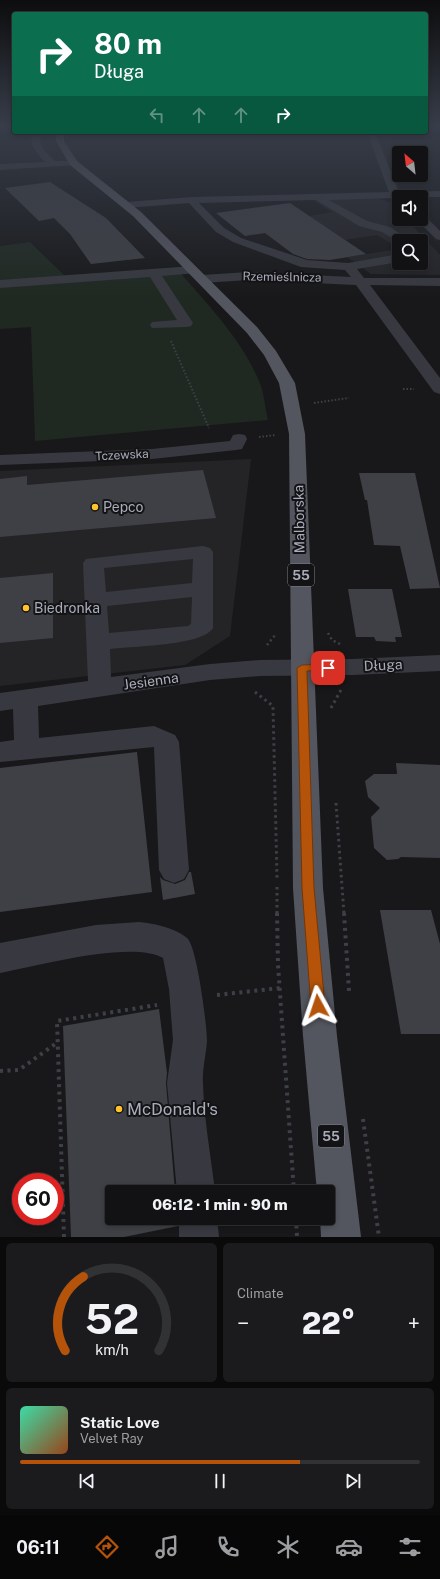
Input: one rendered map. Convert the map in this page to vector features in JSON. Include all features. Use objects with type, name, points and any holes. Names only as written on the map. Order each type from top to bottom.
[{"type":"main road","name":"Malborska","points":[[99,183],[126,204],[252,330],[271,354],[287,383],[297,434],[308,888],[320,1036],[341,1237]]},
{"type":"street","points":[[428,194],[440,194]]},
{"type":"street","points":[[126,204],[150,201],[392,195]]},
{"type":"street","points":[[318,196],[320,199],[363,224],[386,229],[394,234]]},
{"type":"street","points":[[192,200],[220,230],[237,240],[305,264],[348,267],[392,259]]},
{"type":"street","points":[[428,225],[440,237]]},
{"type":"street","points":[[348,267],[361,281],[383,314],[440,389]]},
{"type":"street","points":[[0,284],[192,270]]},
{"type":"street","points":[[154,273],[186,322],[160,325]]},
{"type":"street","name":"Rzemieślnicza","points":[[202,279],[248,276],[318,277],[361,281],[440,282]]},
{"type":"street","name":"Tczewska","points":[[0,460],[152,454],[236,445],[238,439]]},
{"type":"street","points":[[97,642],[192,632],[202,628],[203,552],[94,563],[97,600],[97,642],[100,688]]},
{"type":"street","points":[[97,600],[202,589]]},
{"type":"street","name":"Długa","points":[[302,668],[440,662]]},
{"type":"street","name":"Jesienna","points":[[0,702],[210,672],[260,668],[302,668]]},
{"type":"street","points":[[25,698],[27,749]]},
{"type":"street","points":[[0,752],[154,736],[166,742],[174,870]]},
{"type":"street","points":[[0,958],[96,940],[139,937],[159,939],[177,949],[186,1000],[190,1040],[185,1083],[195,1185]]},
{"type":"street","points":[[198,1225],[199,1237]]},
{"type":"path","points":[[160,325],[208,427]]},
{"type":"path","points":[[308,404],[349,398]]},
{"type":"path","points":[[262,648],[268,644],[276,634],[276,628]]},
{"type":"path","points":[[329,711],[340,691],[347,688]]},
{"type":"path","points":[[252,690],[262,695],[273,706],[280,988],[294,1185]]},
{"type":"path","points":[[335,796],[350,999]]},
{"type":"path","points":[[64,1237],[57,1021],[186,1000],[280,988]]},
{"type":"path","points":[[0,1071],[19,1070],[58,1042]]},
{"type":"path","points":[[363,1116],[379,1237]]},
{"type":"path","points":[[296,1225],[297,1237]]},
{"type":"shaded area","points":[[377,198],[392,203],[392,226],[413,226],[420,234],[392,234],[392,244],[377,235],[344,240],[309,216],[332,212],[313,200]]},
{"type":"shaded area","points":[[30,242],[67,278],[177,269],[211,308],[243,350],[261,385],[268,420],[35,441],[31,327],[0,329],[0,246]]},
{"type":"shaded area","points":[[428,242],[440,255],[440,275],[371,274],[347,257],[392,250],[392,270],[428,270]]},
{"type":"shaded area","points":[[251,459],[230,636],[185,665],[0,686],[0,471]]},
{"type":"building","points":[[51,183],[106,218],[145,258],[91,264],[70,234],[54,218],[39,221],[5,188]]},
{"type":"building","points":[[290,203],[366,254],[330,260],[307,259],[293,254],[265,233],[245,236],[216,213]]},
{"type":"building","points":[[203,470],[216,518],[0,537],[0,479],[27,476],[27,485]]},
{"type":"building","points":[[359,473],[415,473],[440,588],[410,589],[400,546],[374,545],[367,500],[365,500]]},
{"type":"building","name":"Biedronka","points":[[53,573],[53,638],[0,643],[0,578]]},
{"type":"building","points":[[348,589],[392,589],[402,637],[395,637],[396,642],[376,641],[374,637],[356,637]]},
{"type":"building","points":[[137,752],[152,892],[0,912],[0,768]]},
{"type":"building","points":[[396,763],[440,765],[440,858],[401,857],[398,859],[387,860],[374,848],[371,817],[380,808],[368,797],[365,781],[374,774],[397,774]]},
{"type":"building","points":[[189,872],[191,872],[195,894],[163,900],[160,877],[163,880],[175,884],[185,880]]},
{"type":"building","points":[[380,910],[431,910],[440,944],[440,1034],[401,1034]]},
{"type":"building","name":"McDonald's","points":[[159,1009],[167,1073],[166,1083],[174,1185],[105,1185],[105,1225],[178,1226],[124,1237],[71,1237],[63,1026]]},
{"type":"place","name":"Pepco","points":[[95,507]]},
{"type":"place","name":"Biedronka","points":[[26,608]]},
{"type":"place","name":"McDonald's","points":[[119,1109]]},
{"type":"route","points":[[318,1006],[308,888],[302,668],[328,668]]}]
